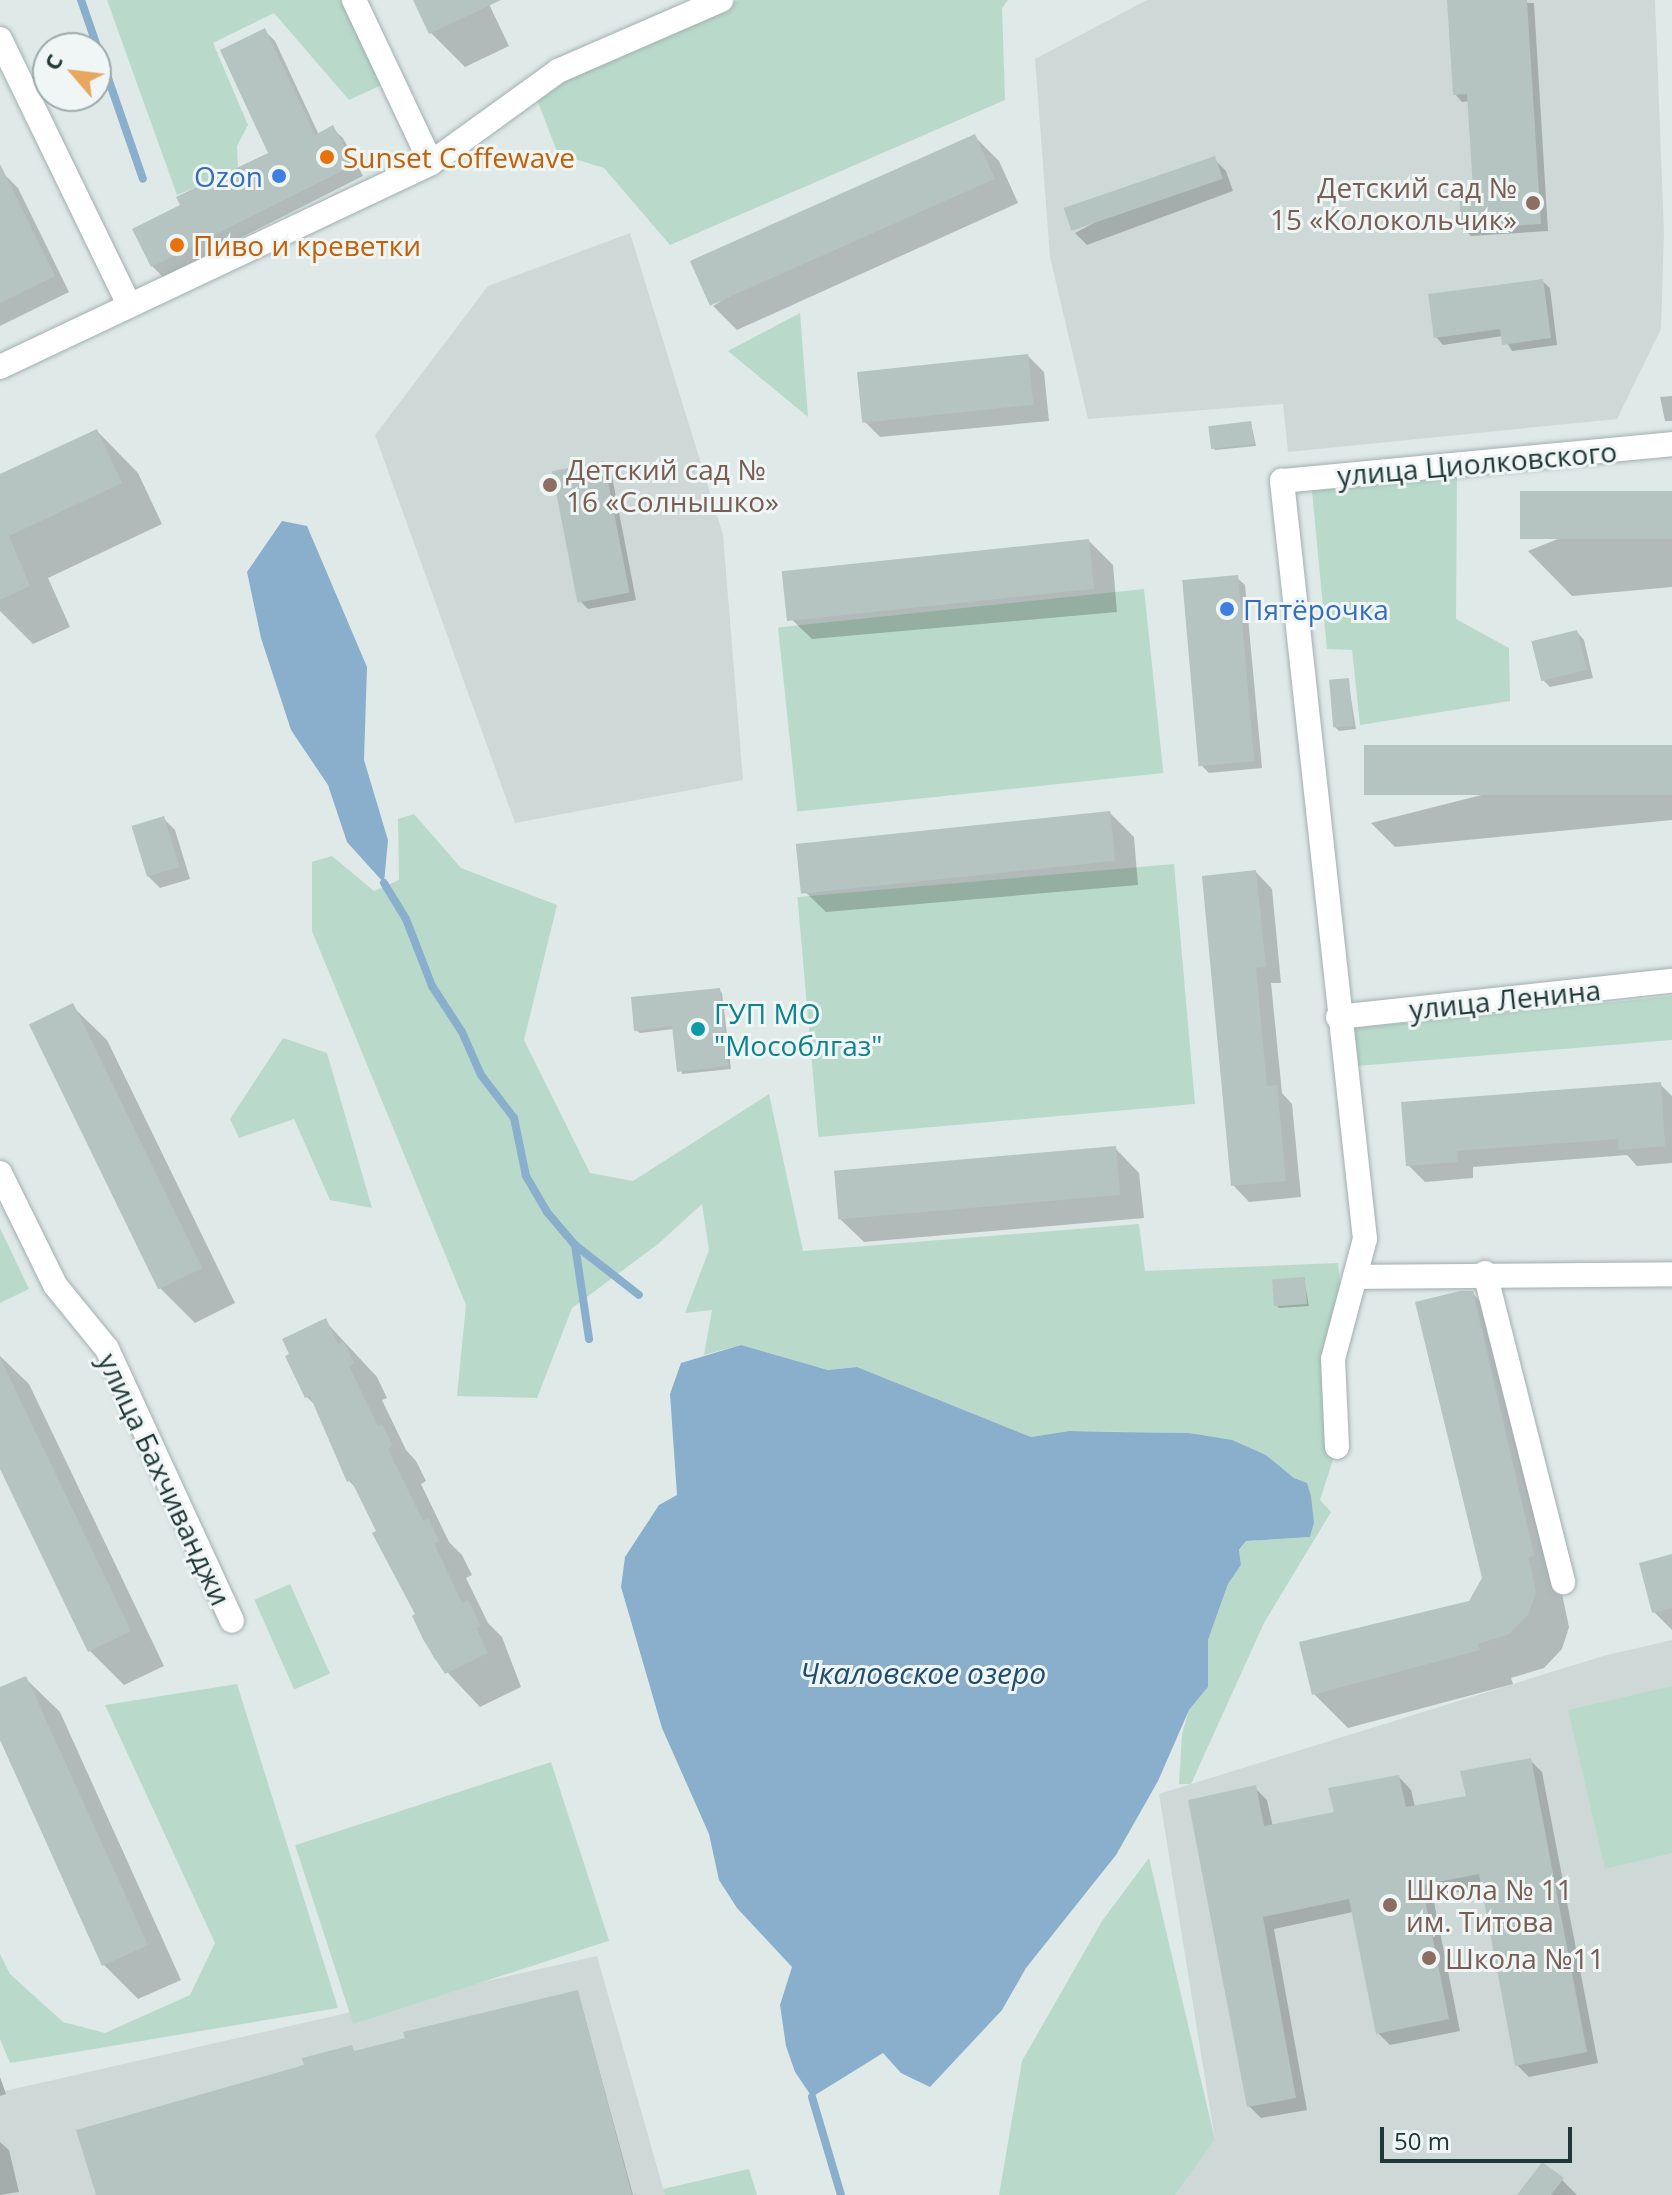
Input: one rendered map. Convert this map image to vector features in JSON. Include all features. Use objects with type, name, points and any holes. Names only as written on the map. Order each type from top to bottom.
[{"type":"street","points":[[354,0],[431,163]]},
{"type":"street","points":[[0,367],[431,163],[558,71],[721,0]]},
{"type":"street","points":[[0,39],[129,305]]},
{"type":"street","name":"улица Циолковского","points":[[1338,1017],[1282,481],[1672,444]]},
{"type":"street","name":"улица Ленина","points":[[1338,1017],[1672,981]]},
{"type":"street","points":[[1337,1447],[1333,1359],[1365,1239],[1338,1017]]},
{"type":"street","name":"улица Бахчиванджи","points":[[0,1173],[55,1285],[107,1349],[232,1621]]},
{"type":"street","points":[[1355,1277],[1485,1273],[1672,1274]]},
{"type":"street","points":[[1485,1273],[1563,1582]]},
{"type":"shaded area","points":[[1147,0],[1655,0],[1664,233],[1661,329],[1617,419],[1288,452],[1283,404],[1088,419],[1050,257],[1035,59]]},
{"type":"shaded area","name":"Детский сад № 16 «Солнышко»","points":[[630,233],[723,535],[743,780],[515,823],[375,435],[488,286]]},
{"type":"shaded area","name":"Школа №11","points":[[1672,1640],[1672,2195],[1175,2195],[1215,2140],[1159,1794],[1603,1656]]},
{"type":"shaded area","points":[[597,1956],[665,2195],[0,2195],[0,2077],[5,2091]]},
{"type":"green space","points":[[107,0],[344,0],[384,84],[349,100],[274,13],[213,43],[248,125],[237,146],[238,170],[177,195]]},
{"type":"green space","points":[[738,0],[1008,0],[1002,8],[1005,100],[670,245],[604,168],[558,154],[536,97],[561,77]]},
{"type":"green space","points":[[800,313],[808,417],[728,351]]},
{"type":"green space","points":[[1457,478],[1456,619],[1509,648],[1510,701],[1360,725],[1352,650],[1327,649],[1312,491]]},
{"type":"green space","points":[[1144,589],[1163,773],[797,811],[778,627]]},
{"type":"green space","points":[[414,814],[461,868],[557,905],[524,1040],[590,1173],[633,1181],[769,1094],[803,1251],[1139,1224],[1145,1271],[1338,1263],[1344,1325],[1337,1447],[1320,1500],[1331,1512],[1264,1623],[1191,1784],[1179,1784],[1182,1734],[1189,1710],[1208,1687],[1208,1640],[1228,1584],[1241,1565],[1239,1551],[1246,1541],[1310,1537],[1314,1523],[1307,1483],[1294,1478],[1266,1455],[1189,1433],[1069,1431],[1031,1437],[857,1367],[828,1370],[741,1345],[704,1355],[712,1310],[685,1313],[709,1250],[702,1204],[658,1244],[572,1308],[537,1398],[457,1396],[466,1305],[312,931],[312,862],[332,856],[374,891],[399,880],[398,819]]},
{"type":"green space","points":[[1174,864],[1195,1104],[818,1137],[797,897]]},
{"type":"green space","points":[[1672,996],[1672,1040],[1357,1066],[1354,1028]]},
{"type":"green space","points":[[283,1038],[327,1053],[372,1208],[330,1200],[294,1119],[239,1138],[230,1119]]},
{"type":"green space","points":[[0,1228],[29,1289],[0,1303]]},
{"type":"green space","points":[[290,1584],[330,1674],[294,1689],[254,1600]]},
{"type":"green space","points":[[237,1684],[338,2008],[10,2063],[0,2039],[0,1954],[10,1974],[63,2022],[105,2033],[190,1995],[215,1943],[105,1705]]},
{"type":"green space","points":[[1672,1686],[1672,1853],[1605,1869],[1568,1710]]},
{"type":"green space","points":[[551,1762],[609,1941],[353,2024],[295,1845]]},
{"type":"green space","points":[[1149,1858],[1215,2140],[1175,2195],[999,2195],[1022,2061],[1102,1921]]},
{"type":"green space","points":[[749,2169],[757,2195],[665,2195],[663,2189]]},
{"type":"water","points":[[282,521],[307,526],[367,667],[364,760],[388,840],[384,883],[347,842],[328,785],[291,730],[261,638],[247,572]]},
{"type":"water","name":"Чкаловское озеро","points":[[741,1345],[828,1370],[857,1367],[1031,1437],[1069,1431],[1189,1433],[1232,1440],[1266,1455],[1294,1478],[1307,1483],[1311,1496],[1314,1523],[1310,1537],[1246,1541],[1239,1550],[1241,1565],[1228,1584],[1208,1640],[1208,1687],[1189,1710],[1158,1781],[1116,1855],[1026,1968],[1002,2010],[930,2087],[901,2073],[883,2053],[812,2097],[795,2072],[786,2046],[780,2005],[792,1967],[737,1908],[719,1880],[709,1834],[662,1728],[621,1587],[625,1557],[659,1505],[677,1495],[670,1394],[681,1363]]},
{"type":"building","points":[[413,0],[501,0],[429,34]]},
{"type":"building","points":[[1447,0],[1527,0],[1541,224],[1461,229],[1459,190],[1473,189],[1467,94],[1453,95]]},
{"type":"building","points":[[265,28],[315,135],[333,125],[354,165],[151,267],[132,229],[180,205],[176,197],[268,153],[220,50]]},
{"type":"building","points":[[975,134],[995,179],[710,306],[690,261]]},
{"type":"building","points":[[1215,156],[1223,179],[1072,231],[1064,208]]},
{"type":"building","points":[[0,164],[55,276],[0,303]]},
{"type":"building","points":[[1543,279],[1551,338],[1502,345],[1500,329],[1434,338],[1428,294]]},
{"type":"building","points":[[1028,354],[1033,405],[862,423],[857,372]]},
{"type":"building","points":[[1251,421],[1254,444],[1211,449],[1208,426]]},
{"type":"building","points":[[97,429],[122,483],[9,536],[30,586],[0,600],[0,474]]},
{"type":"building","points":[[604,461],[630,593],[578,603],[552,471]]},
{"type":"building","points":[[1520,491],[1672,491],[1672,539],[1520,539]]},
{"type":"building","points":[[1089,539],[1094,589],[787,621],[782,571]]},
{"type":"building","points":[[1238,575],[1254,761],[1199,766],[1182,580]]},
{"type":"building","points":[[1577,630],[1587,670],[1541,681],[1531,641]]},
{"type":"building","points":[[1349,678],[1353,726],[1333,728],[1329,680]]},
{"type":"building","points":[[1364,745],[1672,745],[1672,795],[1364,795]]},
{"type":"building","points":[[1110,811],[1115,861],[801,894],[796,844]]},
{"type":"building","points":[[164,816],[179,867],[147,877],[131,826]]},
{"type":"building","points":[[1256,870],[1266,967],[1256,968],[1267,1086],[1277,1085],[1286,1181],[1231,1186],[1202,876]]},
{"type":"building","name":"ГУП МО \"Мособлгаз\"","points":[[720,988],[728,1066],[677,1072],[672,1026],[634,1031],[631,997]]},
{"type":"building","points":[[73,1003],[202,1268],[158,1290],[29,1024]]},
{"type":"building","points":[[1661,1082],[1665,1146],[1619,1150],[1618,1139],[1457,1151],[1458,1162],[1406,1166],[1401,1102]]},
{"type":"building","points":[[1116,1146],[1120,1195],[838,1219],[834,1171]]},
{"type":"building","points":[[1305,1277],[1307,1304],[1274,1306],[1272,1279]]},
{"type":"building","points":[[1460,1291],[1473,1291],[1534,1555],[1529,1558],[1536,1592],[1528,1615],[1509,1634],[1478,1644],[1480,1650],[1312,1695],[1299,1642],[1469,1601],[1482,1578],[1415,1302]]},
{"type":"building","points":[[326,1318],[338,1344],[343,1341],[354,1363],[349,1366],[378,1426],[382,1424],[393,1446],[388,1449],[423,1521],[428,1518],[439,1541],[434,1543],[462,1603],[468,1600],[481,1626],[476,1628],[488,1653],[445,1674],[424,1641],[412,1616],[415,1614],[372,1533],[376,1531],[351,1480],[347,1482],[310,1396],[305,1398],[285,1356],[289,1354],[282,1339]]},
{"type":"building","points":[[0,1358],[131,1631],[88,1652],[0,1469]]},
{"type":"building","points":[[1672,1554],[1672,1608],[1652,1613],[1639,1563]]},
{"type":"building","points":[[26,1676],[148,1945],[102,1966],[0,1740],[0,1687]]},
{"type":"building","points":[[1531,1758],[1587,2052],[1515,2066],[1479,1874],[1422,1885],[1449,2019],[1376,2034],[1349,1899],[1263,1917],[1296,2098],[1247,2107],[1188,1800],[1256,1785],[1264,1826],[1334,1812],[1328,1788],[1399,1775],[1406,1807],[1466,1796],[1460,1771]]},
{"type":"building","points":[[578,1990],[632,2195],[96,2195],[76,2130],[304,2065],[302,2058],[352,2045],[354,2051],[405,2038],[403,2032]]},
{"type":"building","points":[[1542,2162],[1564,2178],[1551,2195],[1517,2195]]},
{"type":"waterway","points":[[81,0],[143,179]]},
{"type":"waterway","points":[[384,883],[406,919],[432,986],[462,1032],[481,1075],[514,1118],[526,1176],[547,1212],[575,1245],[639,1295]]},
{"type":"waterway","points":[[575,1245],[589,1339]]},
{"type":"waterway","points":[[812,2097],[841,2195]]},
{"type":"place","name":"Sunset Coffewave","points":[[327,157]]},
{"type":"place","name":"Ozon","points":[[279,176]]},
{"type":"place","name":"Детский сад № 15 «Колокольчик»","points":[[1533,203]]},
{"type":"place","name":"Пиво и креветки","points":[[177,245]]},
{"type":"place","name":"Детский сад № 16 «Солнышко»","points":[[550,485]]},
{"type":"place","name":"Пятёрочка","points":[[1227,609]]},
{"type":"place","name":"ГУП МО \"Мособлгаз\"","points":[[698,1029]]},
{"type":"place","name":"Школа № 11 им. Титова","points":[[1390,1905]]},
{"type":"place","name":"Школа №11","points":[[1429,1958]]}]
